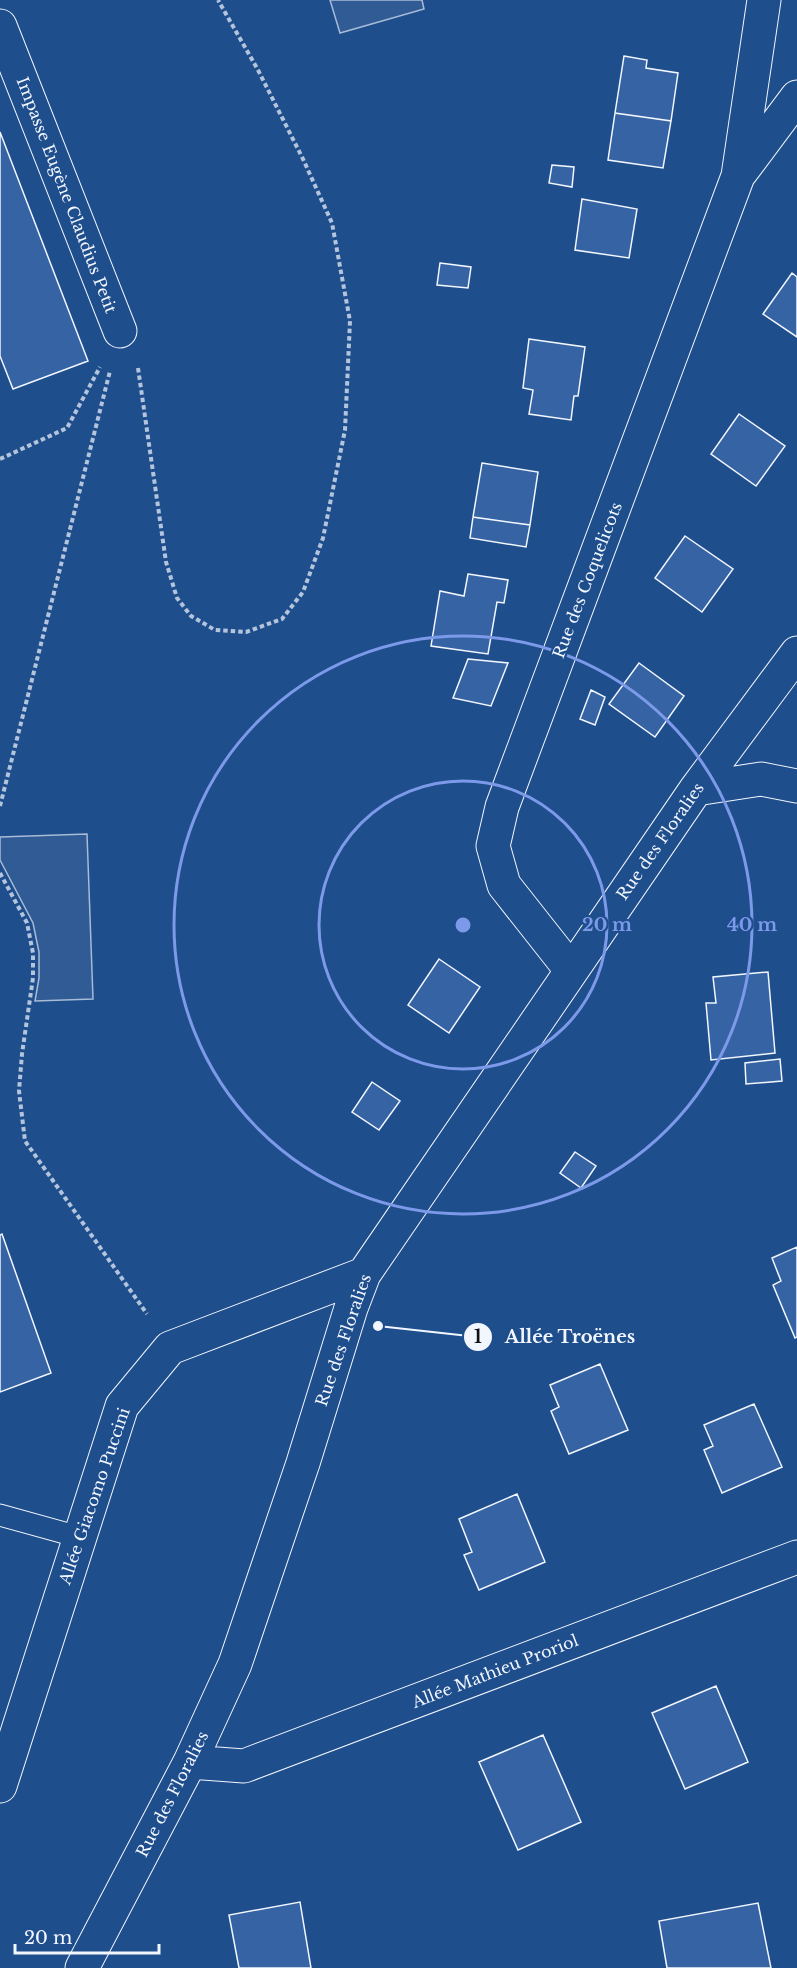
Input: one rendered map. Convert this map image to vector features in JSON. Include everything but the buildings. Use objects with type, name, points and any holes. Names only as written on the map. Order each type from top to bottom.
[{"type":"street","name":"Rue des Coquelicots","points":[[571,970],[504,885],[494,846],[502,807],[738,176],[764,0]]},
{"type":"street","name":"Impasse Eugène Claudius Petit","points":[[0,26],[120,331]]},
{"type":"street","name":"Rue des Coquelicots","points":[[738,176],[797,97]]},
{"type":"street","name":"Rue des Floralies","points":[[82,1968],[190,1762],[235,1664],[364,1274],[696,789],[797,653]]},
{"type":"street","points":[[696,789],[761,779],[797,786]]},
{"type":"street","name":"Allée Giacomo Puccini","points":[[0,1786],[122,1406],[170,1348],[364,1274]]},
{"type":"street","name":"Allée Mathieu Proriol","points":[[190,1762],[244,1766],[797,1557]]},
{"type":"lane","points":[[0,1515],[79,1537]]},
{"type":"path","points":[[120,331],[135,350],[166,562],[177,598],[191,616],[215,630],[246,632],[282,619],[303,592],[323,538],[345,430],[350,321],[332,223],[263,80],[218,0]]},
{"type":"path","points":[[0,459],[67,428],[120,331]]},
{"type":"path","points":[[0,806],[120,331]]},
{"type":"path","points":[[0,873],[27,923],[33,952],[33,978],[19,1091],[25,1141],[170,1348]]},
{"type":"shaded area","points":[[330,0],[422,0],[424,9],[340,33]]},
{"type":"shaded area","points":[[87,834],[93,999],[35,1001],[39,978],[39,952],[33,923],[0,860],[0,837]]},
{"type":"place","name":"Allée Troënes","points":[[378,1326]]}]
